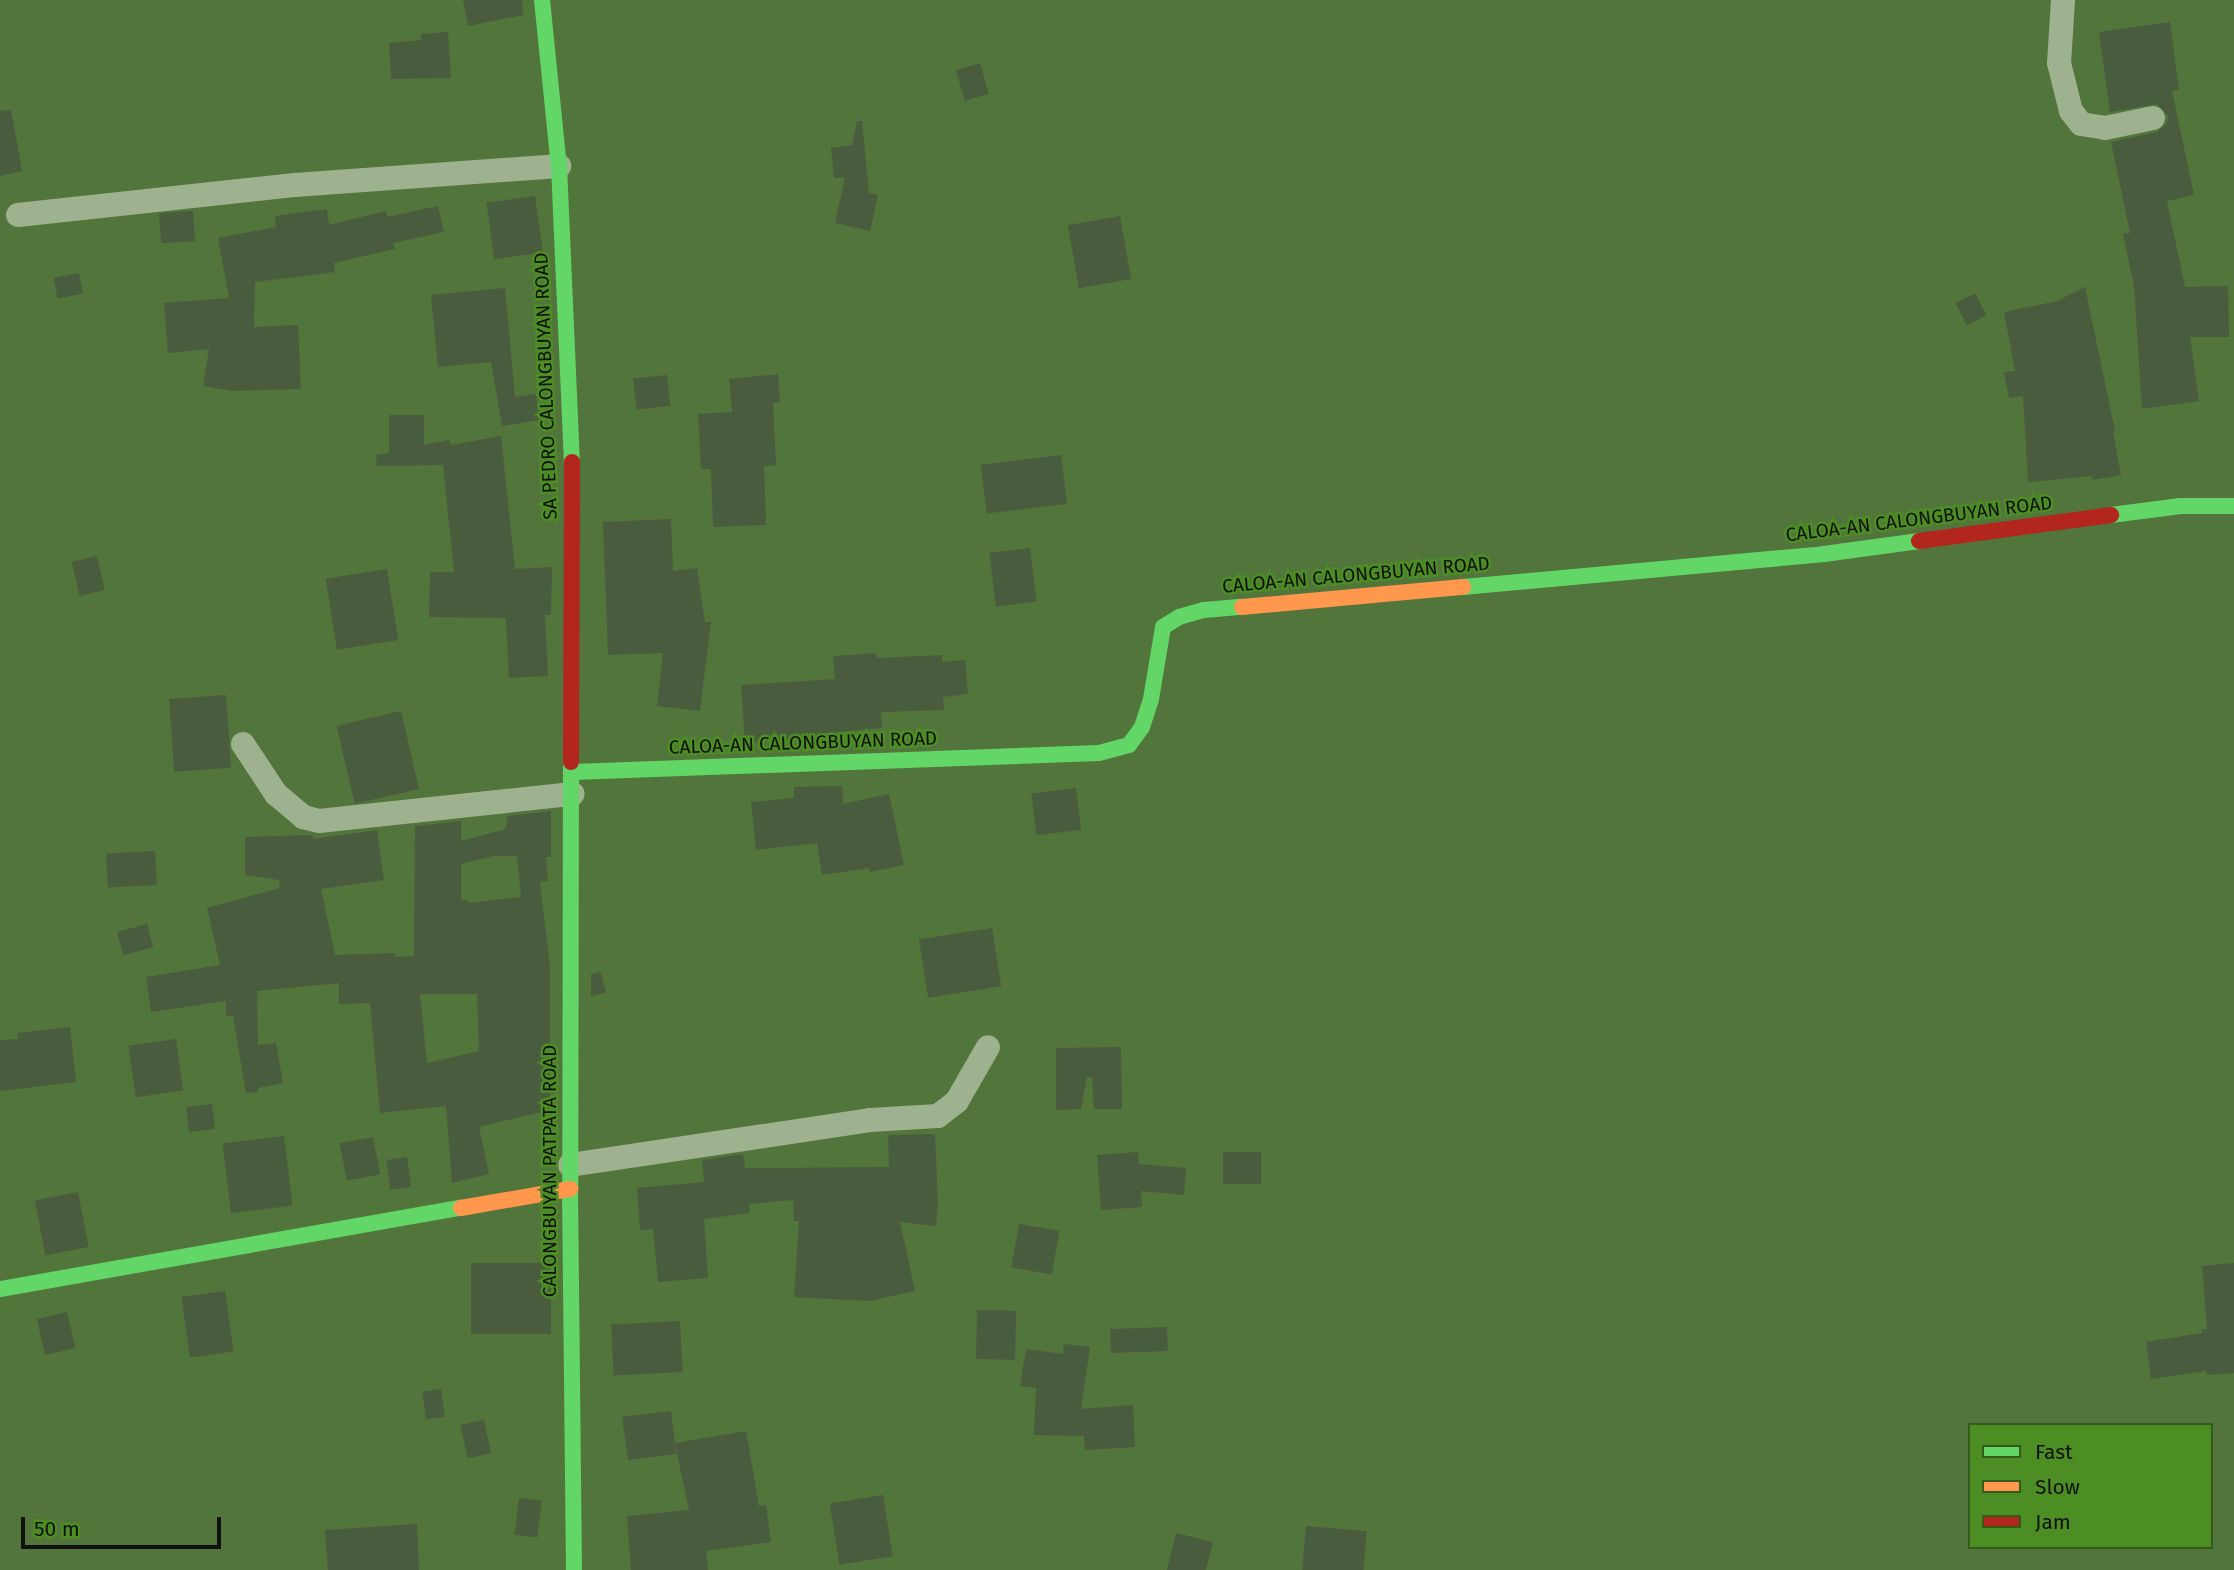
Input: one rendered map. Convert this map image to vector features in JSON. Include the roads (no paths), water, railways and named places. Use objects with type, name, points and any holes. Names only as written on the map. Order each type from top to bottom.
[{"type":"street","name":"SA PEDRO CALONGBUYAN ROAD","points":[[542,0],[559,166],[572,453],[573,783]]},
{"type":"street","points":[[2063,0],[2059,63],[2071,111],[2081,124],[2105,128],[2153,118]]},
{"type":"street","points":[[18,215],[295,185],[559,166]]},
{"type":"street","name":"CALOA-AN CALONGBUYAN ROAD","points":[[573,783],[1099,753],[1129,745],[1142,727],[1151,699],[1155,661],[1163,626],[1179,617],[1204,610],[1824,554],[2180,506],[2234,506]]},
{"type":"street","points":[[243,744],[276,794],[303,817],[318,821],[573,783]]},
{"type":"street","name":"CALONGBUYAN PATPATA ROAD","points":[[573,783],[570,1177],[574,1570]]},
{"type":"street","points":[[0,1289],[870,1120],[938,1116],[957,1101],[988,1046]]}]
